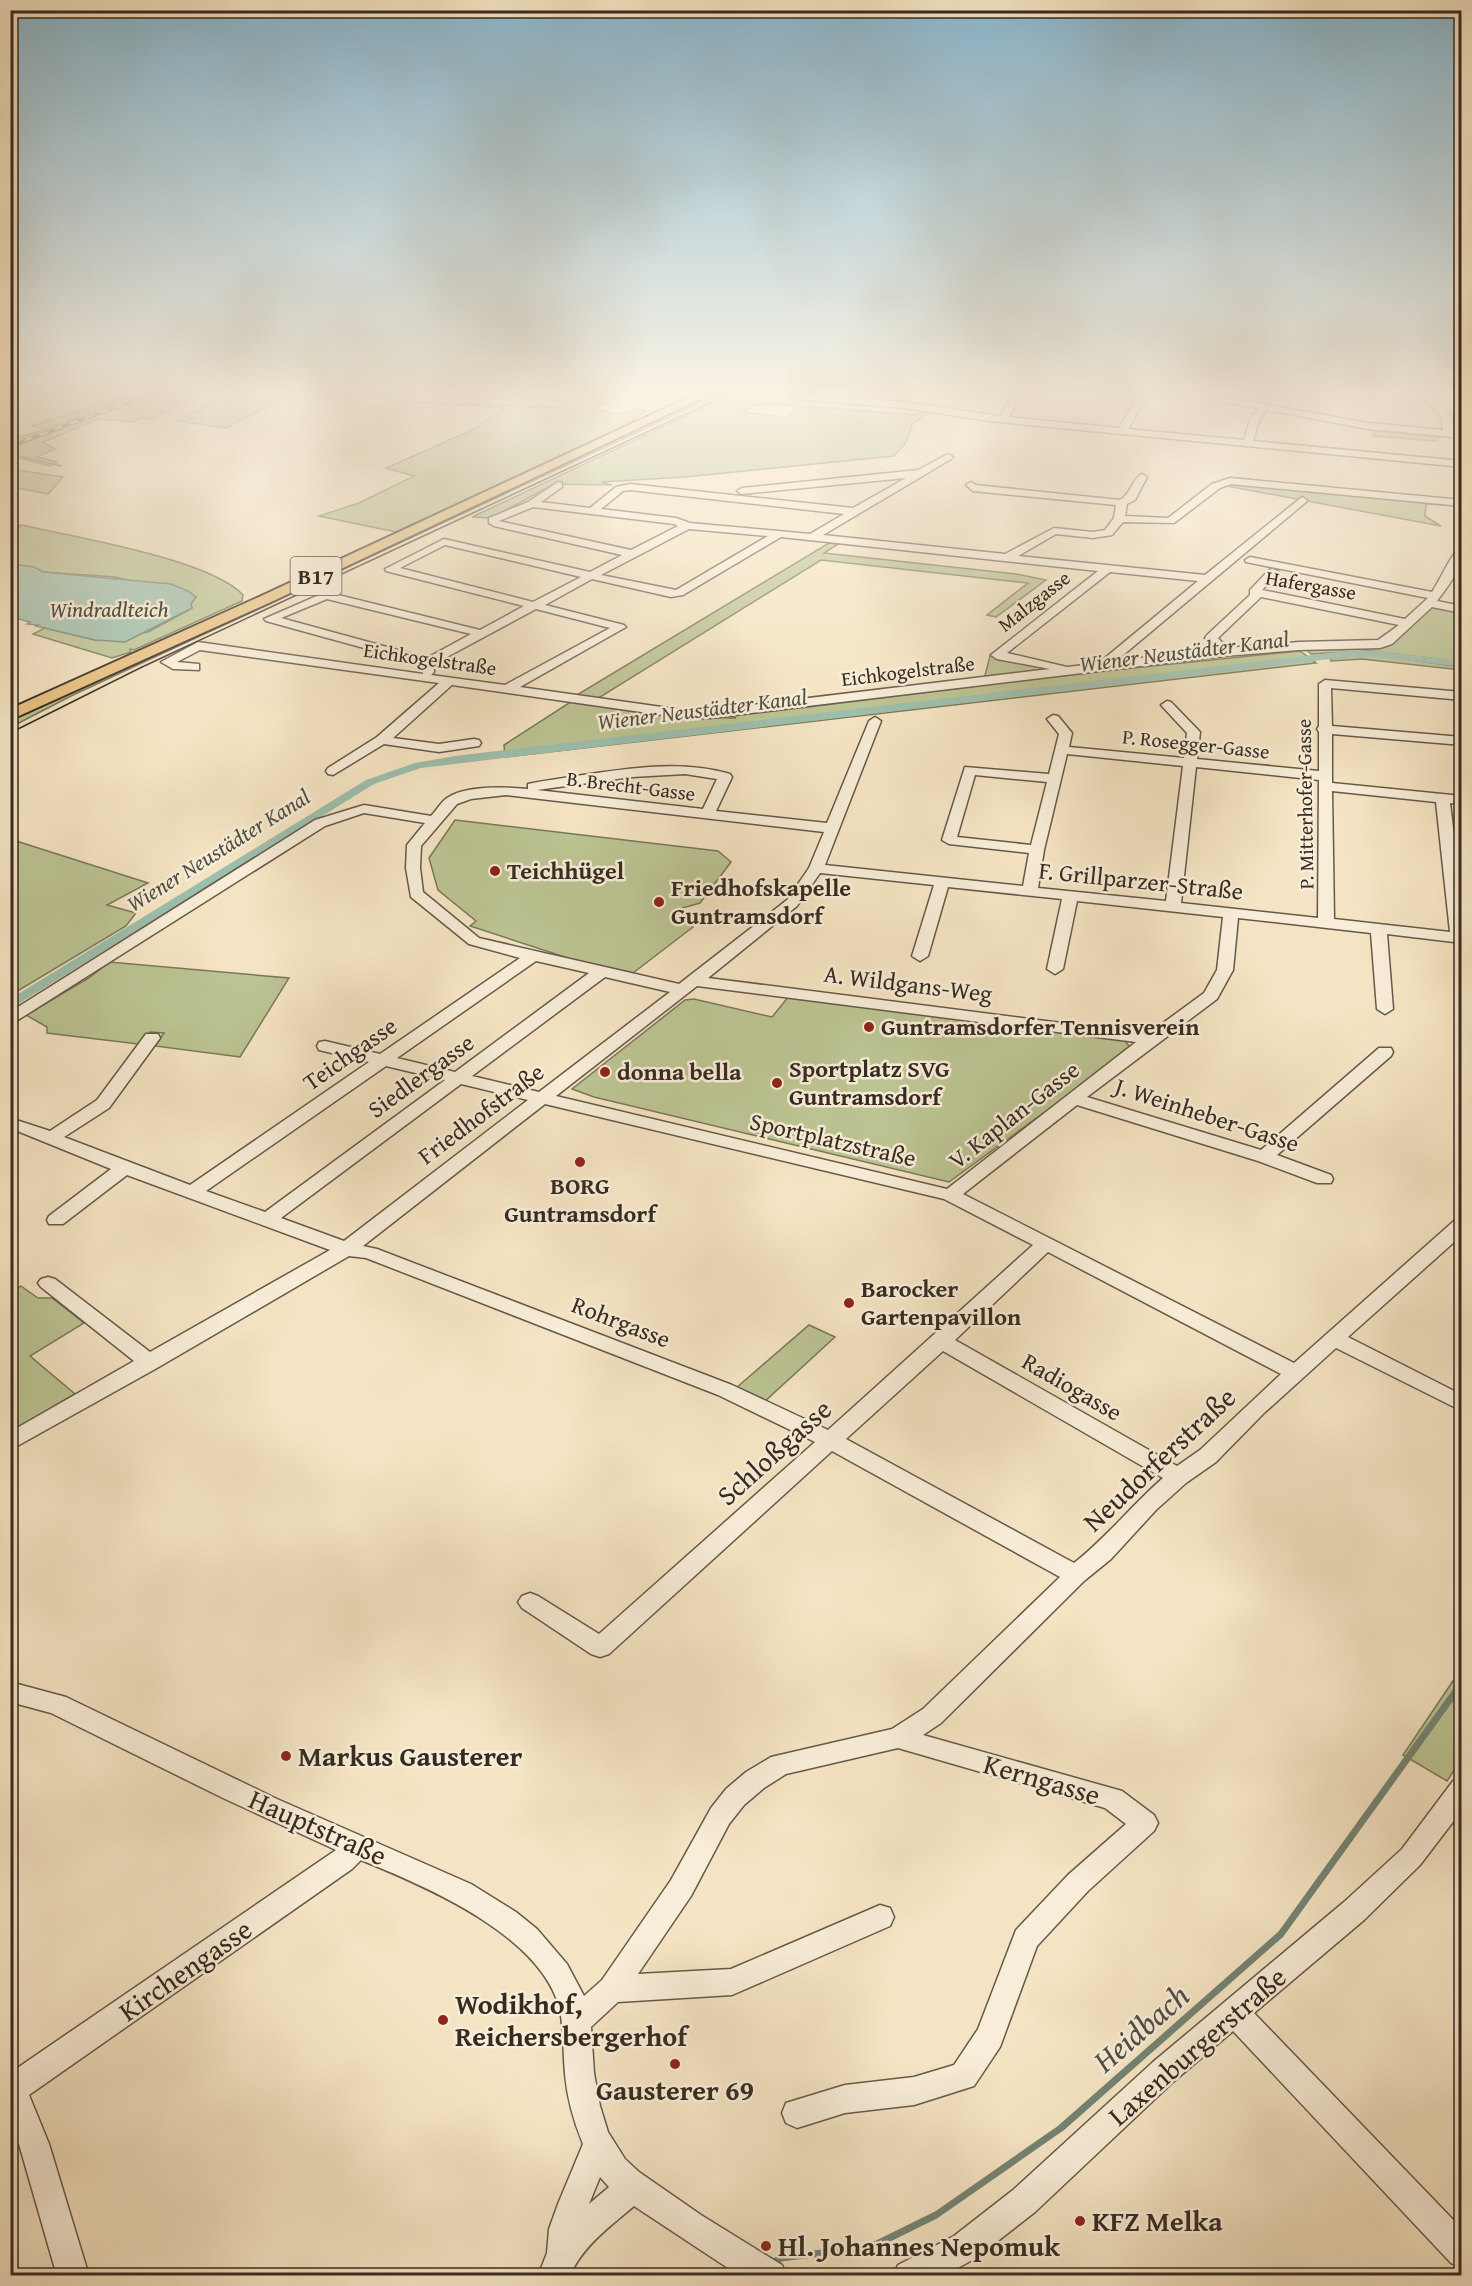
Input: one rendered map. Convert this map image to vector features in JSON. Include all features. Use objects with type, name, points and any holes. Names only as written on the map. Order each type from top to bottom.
[{"type":"main road","name":"B17","points":[[10,715],[482,498]]},
{"type":"street","points":[[541,498],[532,504],[493,520],[494,523],[634,554]]},
{"type":"street","points":[[592,512],[609,498]]},
{"type":"street","points":[[738,498],[858,512]]},
{"type":"street","points":[[812,537],[881,498]]},
{"type":"street","points":[[1069,498],[1122,503],[1131,498]]},
{"type":"street","points":[[1008,557],[1054,531],[1102,534],[1108,533],[1117,521],[1122,519],[1170,521],[1201,498]]},
{"type":"street","points":[[1405,498],[1461,503]]},
{"type":"street","points":[[1109,665],[1109,661],[1302,500]]},
{"type":"street","points":[[1122,503],[1119,518],[1122,519]]},
{"type":"street","points":[[532,504],[676,521],[689,526],[1110,567],[1208,579]]},
{"type":"street","points":[[484,633],[326,595],[270,619],[428,662],[539,606],[689,526]]},
{"type":"street","points":[[508,689],[620,627],[390,569],[444,542],[671,594],[679,593],[779,534]]},
{"type":"street","name":"Eichkogelstraße","points":[[195,667],[173,665],[167,662],[198,646],[683,714],[709,714],[1224,652],[1299,646],[1380,644],[1388,641],[1432,600],[1447,580],[1461,549]]},
{"type":"street","points":[[1250,560],[1432,600],[1461,610]]},
{"type":"street","name":"Malzgasse","points":[[1085,670],[1065,669],[997,654],[1110,567]]},
{"type":"street","points":[[1254,592],[1273,572]]},
{"type":"street","name":"Hafergasse","points":[[1224,652],[1211,638],[1256,596],[1254,592],[1406,623]]},
{"type":"street","points":[[428,662],[427,670],[432,679]]},
{"type":"street","points":[[333,771],[382,740],[448,682]]},
{"type":"street","name":"P. Mitterhofer-Gasse","points":[[1326,924],[1323,729],[1325,684],[1461,696]]},
{"type":"street","points":[[1167,705],[1194,732],[1173,907]]},
{"type":"street","points":[[1030,891],[1037,850],[1066,733],[1053,719]]},
{"type":"street","name":"Friedhofstraße","points":[[10,1442],[346,1249],[689,986],[792,903],[816,868],[830,828],[875,721]]},
{"type":"street","points":[[1323,729],[1461,741]]},
{"type":"street","points":[[382,740],[439,748],[474,743]]},
{"type":"street","name":"P. Rosegger-Gasse","points":[[1063,750],[1189,763],[1461,800]]},
{"type":"street","points":[[506,791],[673,769],[715,772],[725,777],[708,814]]},
{"type":"street","points":[[1037,850],[949,840],[970,770],[1054,779]]},
{"type":"street","name":"B. Brecht-Gasse","points":[[436,821],[452,801],[469,795],[506,791],[830,828]]},
{"type":"street","points":[[1443,798],[1460,938]]},
{"type":"street","points":[[10,1020],[320,823],[364,809],[436,821]]},
{"type":"street","points":[[436,821],[414,845],[413,868],[416,894],[474,941],[603,971],[689,986]]},
{"type":"street","name":"F. Grillparzer-Straße","points":[[816,868],[1460,938]]},
{"type":"street","points":[[920,956],[942,882]]},
{"type":"street","points":[[1055,969],[1070,896]]},
{"type":"street","name":"V. Kaplan-Gasse","points":[[950,1195],[1151,1039],[1211,996],[1225,970],[1231,914]]},
{"type":"street","points":[[1379,930],[1385,1009]]},
{"type":"street","name":"Teichgasse","points":[[194,1191],[533,956]]},
{"type":"street","name":"Siedlergasse","points":[[267,1219],[603,971]]},
{"type":"street","name":"A. Wildgans-Weg","points":[[689,986],[1151,1039]]},
{"type":"street","points":[[52,1137],[103,1104],[152,1038]]},
{"type":"street","name":"Sportplatzstraße","points":[[325,1046],[950,1195],[1296,1373]]},
{"type":"street","points":[[1264,1157],[1385,1052]]},
{"type":"street","name":"J. Weinheber-Gasse","points":[[1076,1099],[1264,1157],[1324,1179]]},
{"type":"street","name":"Rohrgasse","points":[[12,1124],[52,1137],[125,1168],[194,1191],[346,1249],[370,1253],[725,1390],[830,1440],[1076,1575]]},
{"type":"street","points":[[56,1220],[125,1168]]},
{"type":"street","name":"Neudorferstraße","points":[[898,1738],[932,1716],[1076,1575],[1103,1553],[1148,1504],[1178,1477],[1208,1456],[1461,1224]]},
{"type":"street","name":"Schloßgasse","points":[[530,1602],[600,1647],[941,1341],[1046,1243]]},
{"type":"street","points":[[48,1283],[150,1363]]},
{"type":"street","points":[[1334,1339],[1461,1404]]},
{"type":"street","name":"Radiogasse","points":[[941,1341],[1178,1477]]},
{"type":"street","name":"Hauptstraße","points":[[10,1692],[57,1704],[181,1766],[453,1888],[492,1911],[527,1938],[560,1976],[571,1998],[577,2021]]},
{"type":"street","name":"Kerngasse","points":[[577,2021],[612,1989],[681,1888],[720,1816],[742,1791],[780,1765],[898,1738],[1113,1799],[1145,1823],[1078,1883],[1026,1939],[990,2037],[964,2076],[914,2091],[845,2099],[797,2114]]},
{"type":"street","name":"Laxenburgerstraße","points":[[909,2276],[964,2247],[1024,2201],[1162,2072],[1383,1884],[1410,1857],[1461,1789]]},
{"type":"street","name":"Kirchengasse","points":[[11,2091],[343,1861],[357,1846]]},
{"type":"street","points":[[612,1989],[732,1982],[880,1917]]},
{"type":"street","points":[[1234,2012],[1461,2252]]},
{"type":"street","points":[[577,2021],[581,2084],[599,2144],[614,2170],[633,2186],[733,2254],[771,2276]]},
{"type":"street","points":[[11,2091],[34,2144],[74,2276]]},
{"type":"street","points":[[559,2264],[565,2229],[599,2144]]},
{"type":"street","points":[[559,2264],[594,2220],[633,2186]]},
{"type":"shaded area","points":[[370,498],[471,498],[396,532],[319,516]]},
{"type":"shaded area","points":[[489,498],[497,498],[71,696],[11,727],[10,719]]},
{"type":"shaded area","points":[[513,498],[529,498],[491,518],[472,517]]},
{"type":"shaded area","points":[[1290,498],[1425,498],[1461,506],[1426,504],[1425,516],[1441,526]]},
{"type":"shaded area","points":[[22,525],[172,560],[226,582],[243,595],[242,601],[134,650],[130,649],[131,652],[112,658],[33,634],[45,628],[95,640],[148,632],[192,608],[191,604],[196,597],[115,577],[43,572],[34,567],[11,564],[11,526]]},
{"type":"shaded area","points":[[829,543],[838,544],[824,553],[1016,574],[1046,580],[996,617],[987,615],[1028,583],[821,560],[597,699],[577,695]]},
{"type":"shaded area","points":[[1431,607],[1461,611],[1461,662],[1371,651],[1311,654],[1307,650],[1381,648],[1395,641]]},
{"type":"shaded area","points":[[1300,651],[1316,663],[505,757],[504,745],[572,701],[682,717],[736,718],[728,715],[1104,671]]},
{"type":"shaded area","points":[[990,656],[1060,670],[984,679]]},
{"type":"shaded area","points":[[1383,656],[1461,667],[1461,670],[1362,659],[1331,661],[1330,658]]},
{"type":"shaded area","points":[[455,820],[718,851],[731,862],[700,903],[675,910],[693,927],[633,973],[571,959],[470,926],[476,921],[438,890],[429,858]]},
{"type":"shaded area","points":[[10,839],[148,883],[107,905],[136,913],[126,926],[11,995]]},
{"type":"shaded area","points":[[109,962],[289,978],[240,1057],[155,1046],[164,1033],[150,1032],[138,1044],[47,1033],[47,1027],[26,1015],[89,978]]},
{"type":"shaded area","points":[[789,996],[1124,1039],[1131,1049],[949,1182],[594,1097],[572,1089],[685,1000],[694,999],[772,1017]]},
{"type":"shaded area","points":[[21,1286],[38,1298],[52,1298],[84,1323],[30,1356],[75,1394],[11,1432],[11,1293]]},
{"type":"shaded area","points":[[809,1325],[835,1337],[764,1402],[736,1388]]},
{"type":"shaded area","points":[[1461,1669],[1461,1760],[1447,1781],[1403,1755]]},
{"type":"water","name":"Windradlteich","points":[[11,564],[34,567],[43,572],[171,584],[196,597],[191,604],[192,608],[125,642],[95,640],[27,624],[30,622],[11,617]]},
{"type":"waterway","points":[[10,528],[20,527]]},
{"type":"waterway","name":"Wiener Neustädter Kanal","points":[[10,1005],[370,782],[419,765],[1347,654],[1378,654],[1462,664]]},
{"type":"waterway","name":"Heidbach","points":[[1455,1692],[1462,1682]]},
{"type":"waterway","name":"Heidbach","points":[[771,2264],[781,2258],[871,2247],[936,2215],[1061,2128],[1281,1934],[1456,1691]]},
{"type":"tram line","points":[[10,733],[140,668],[506,498]]},
{"type":"place","name":"Teichhügel","points":[[495,871]]},
{"type":"place","name":"Friedhofskapelle Guntramsdorf","points":[[659,902]]},
{"type":"place","name":"Guntramsdorfer Tennisverein","points":[[869,1027]]},
{"type":"place","name":"donna bella","points":[[605,1072]]},
{"type":"place","name":"Sportplatz SVG Guntramsdorf","points":[[777,1083]]},
{"type":"place","name":"BORG Guntramsdorf","points":[[580,1162]]},
{"type":"place","name":"Barocker Gartenpavillon","points":[[849,1303]]},
{"type":"place","name":"Markus Gausterer","points":[[286,1756]]},
{"type":"place","name":"Wodikhof, Reichersbergerhof","points":[[443,2020]]},
{"type":"place","name":"Gausterer 69","points":[[675,2064]]},
{"type":"place","name":"KFZ Melka","points":[[1080,2221]]},
{"type":"place","name":"Hl. Johannes Nepomuk","points":[[766,2246]]}]
